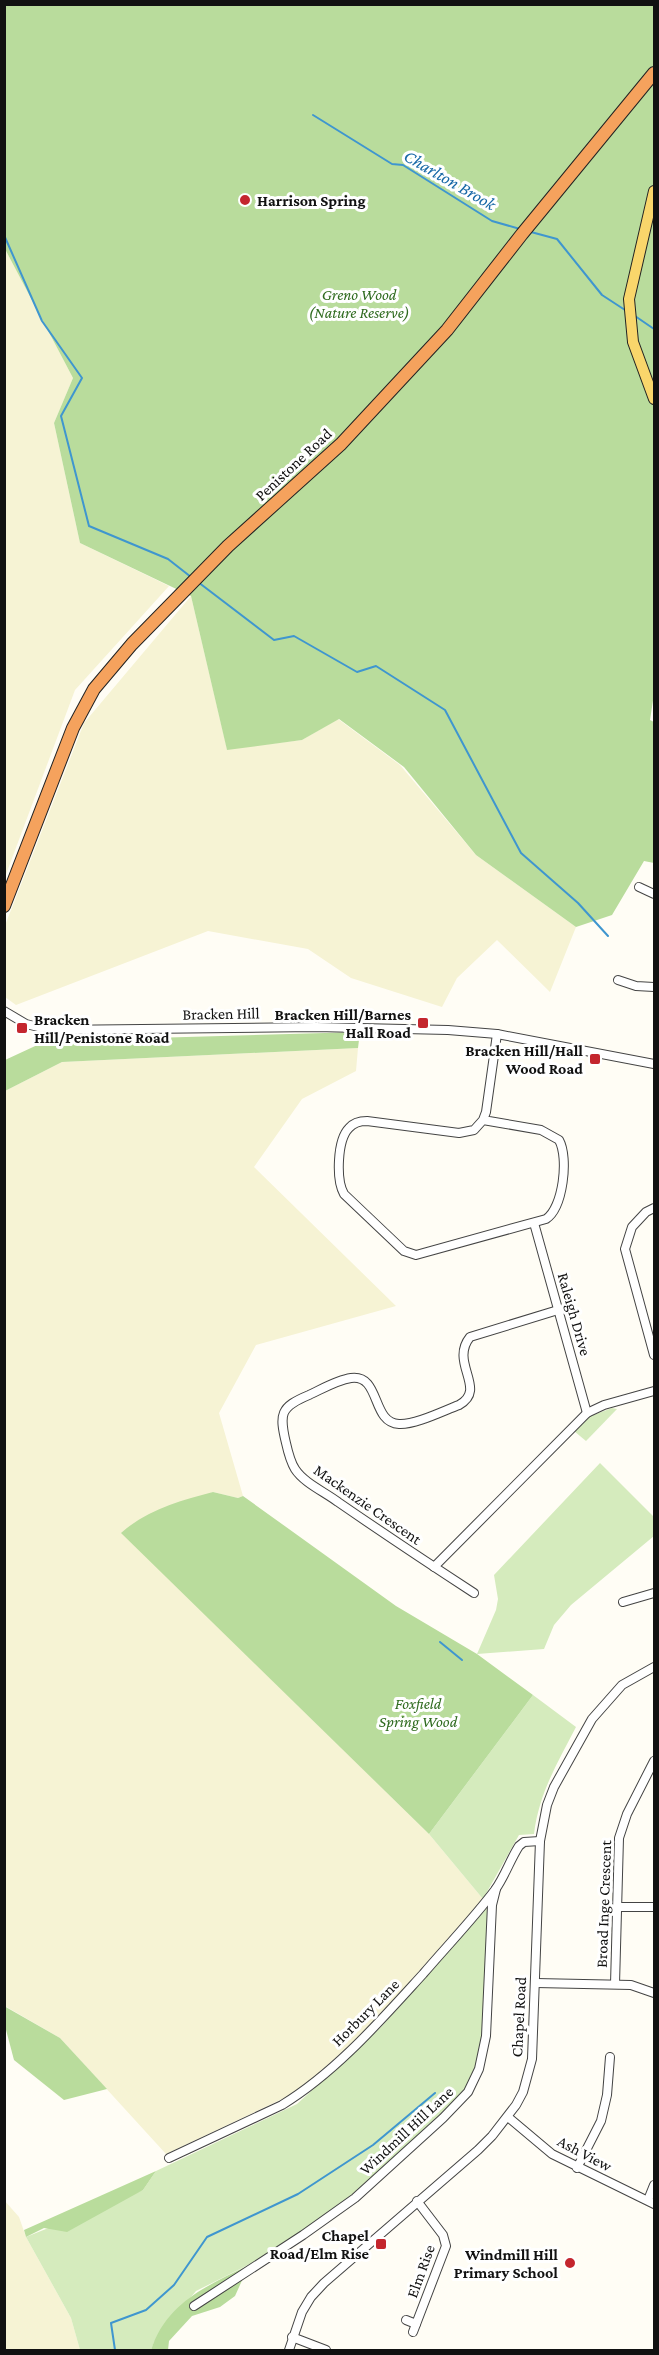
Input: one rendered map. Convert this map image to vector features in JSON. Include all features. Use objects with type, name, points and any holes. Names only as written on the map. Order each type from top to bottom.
[{"type":"highway","name":"Penistone Road","points":[[4,906],[73,728],[94,689],[132,644],[228,546],[340,444],[447,330],[522,234],[654,73]]},
{"type":"main road","points":[[654,191],[629,299],[633,342],[654,399]]},
{"type":"street","points":[[639,887],[654,894]]},
{"type":"street","points":[[618,980],[636,986],[654,987]]},
{"type":"street","name":"Bracken Hill","points":[[4,1011],[26,1024],[51,1030],[316,1027],[435,1029],[497,1034],[654,1064]]},
{"type":"street","points":[[483,1120],[549,1132],[560,1140],[565,1156],[558,1206],[552,1215],[416,1256],[404,1251],[344,1194],[338,1172],[344,1136],[353,1124],[367,1121],[459,1133],[474,1130],[483,1120],[488,1101],[497,1034]]},
{"type":"street","points":[[654,1208],[646,1212],[632,1227],[625,1249],[654,1355]]},
{"type":"street","name":"Raleigh Drive","points":[[534,1222],[587,1413]]},
{"type":"street","name":"Mackenzie Crescent","points":[[474,1593],[301,1475],[290,1459],[281,1419],[283,1412],[286,1407],[298,1399],[352,1377],[359,1378],[370,1386],[385,1419],[397,1424],[459,1405],[469,1397],[471,1390],[462,1354],[463,1347],[470,1336],[558,1311]]},
{"type":"street","points":[[434,1567],[587,1413],[604,1405],[654,1391]]},
{"type":"street","points":[[623,1602],[654,1593]]},
{"type":"street","name":"Chapel Road","points":[[289,2350],[302,2312],[317,2290],[478,2150],[508,2116],[523,2092],[532,2059],[542,1825],[554,1788],[592,1719],[622,1685],[654,1667]]},
{"type":"street","name":"Broad Inge Crescent","points":[[615,1984],[619,1838],[622,1825],[654,1761]]},
{"type":"street","name":"Horbury Lane","points":[[169,2158],[294,2097],[383,2019],[496,1889],[519,1846],[524,1842],[540,1841]]},
{"type":"street","name":"Windmill Hill Lane","points":[[194,2306],[355,2198],[443,2118],[468,2092],[479,2068],[485,2045],[492,1905],[496,1889]]},
{"type":"street","points":[[617,1907],[654,1907]]},
{"type":"street","points":[[536,1983],[615,1984],[638,1987],[654,1993]]},
{"type":"street","points":[[577,2168],[601,2121],[607,2095],[609,2062],[598,2066]]},
{"type":"street","name":"Ash View","points":[[508,2116],[541,2146],[577,2168],[651,2202]]},
{"type":"street","points":[[651,2202],[654,2185]]},
{"type":"street","name":"Elm Rise","points":[[406,2320],[414,2328],[446,2246],[443,2235],[417,2201]]},
{"type":"street","points":[[292,2337],[326,2350]]},
{"type":"shaded area","points":[[5,249],[73,378],[54,423],[80,543],[169,586],[75,690],[5,877]]},
{"type":"shaded area","points":[[191,596],[227,749],[302,740],[338,719],[400,765],[476,855],[576,927],[550,992],[497,940],[457,978],[442,1007],[351,978],[308,949],[208,931],[16,1005],[5,997],[4,928],[84,723]]},
{"type":"shaded area","points":[[358,1048],[356,1071],[302,1099],[254,1167],[396,1306],[256,1345],[219,1413],[243,1496],[238,1498],[213,1492],[122,1533],[429,1834],[483,1899],[365,2032],[297,2092],[166,2154],[60,2038],[5,2006],[5,1091],[62,1062]]},
{"type":"shaded area","points":[[4,2200],[19,2217],[26,2237],[71,2318],[80,2350],[5,2350]]},
{"type":"green space","name":"Greno Wood (Nature Reserve)","points":[[4,5],[654,5],[654,694],[650,720],[654,722],[654,863],[644,861],[612,915],[576,927],[476,855],[404,767],[339,719],[302,740],[227,750],[191,596],[80,543],[54,423],[73,378],[5,249]]},
{"type":"green space","points":[[360,1032],[358,1048],[62,1062],[5,1091],[5,1060],[46,1041]]},
{"type":"green space","points":[[612,1408],[617,1409],[586,1441],[574,1431],[588,1417]]},
{"type":"green space","points":[[600,1463],[654,1517],[654,1536],[571,1605],[554,1625],[544,1649],[477,1654],[496,1610],[498,1599],[494,1575]]},
{"type":"green space","name":"Foxfield Spring Wood","points":[[213,1492],[238,1498],[243,1496],[396,1606],[477,1654],[533,1695],[429,1834],[121,1533],[153,1512]]},
{"type":"green space","points":[[533,1695],[576,1727],[544,1792],[534,1834],[519,1835],[483,1899],[429,1834]]},
{"type":"green space","points":[[488,1907],[481,2049],[473,2075],[462,2094],[353,2195],[270,2254],[196,2291],[154,2342],[151,2350],[80,2350],[71,2318],[26,2237],[143,2190],[156,2171],[297,2104],[381,2027]]},
{"type":"green space","points":[[4,2006],[60,2038],[107,2089],[64,2100],[14,2060],[5,2026]]},
{"type":"green space","points":[[156,2171],[143,2190],[67,2232],[44,2228],[26,2237],[24,2230]]},
{"type":"green space","points":[[249,2265],[235,2296],[220,2307],[192,2316],[169,2341],[168,2350],[151,2350],[167,2319],[190,2297]]},
{"type":"waterway","name":"Charlton Brook","points":[[313,115],[392,164],[403,165],[492,221],[520,229]]},
{"type":"waterway","name":"Charlton Brook","points":[[531,232],[557,239],[602,295],[625,310]]},
{"type":"waterway","points":[[4,235],[42,321],[82,378],[61,416],[89,526],[168,559],[191,577]]},
{"type":"waterway","name":"Charlton Brook","points":[[635,316],[654,329]]},
{"type":"waterway","points":[[198,582],[274,640],[294,636],[357,672],[376,666],[445,710],[521,853],[578,903],[608,936]]},
{"type":"waterway","points":[[440,1642],[462,1660]]},
{"type":"waterway","points":[[115,2350],[111,2323],[146,2310],[174,2285],[207,2237],[298,2194],[373,2145],[435,2093]]},
{"type":"place","name":"Harrison Spring","points":[[245,200]]},
{"type":"place","name":"Bracken Hill/Barnes Hall Road","points":[[423,1023]]},
{"type":"place","name":"Bracken Hill/Penistone Road","points":[[22,1028]]},
{"type":"place","name":"Bracken Hill/Hall Wood Road","points":[[595,1059]]},
{"type":"place","name":"Chapel Road/Elm Rise","points":[[381,2244]]},
{"type":"place","name":"Windmill Hill Primary School","points":[[570,2263]]}]
